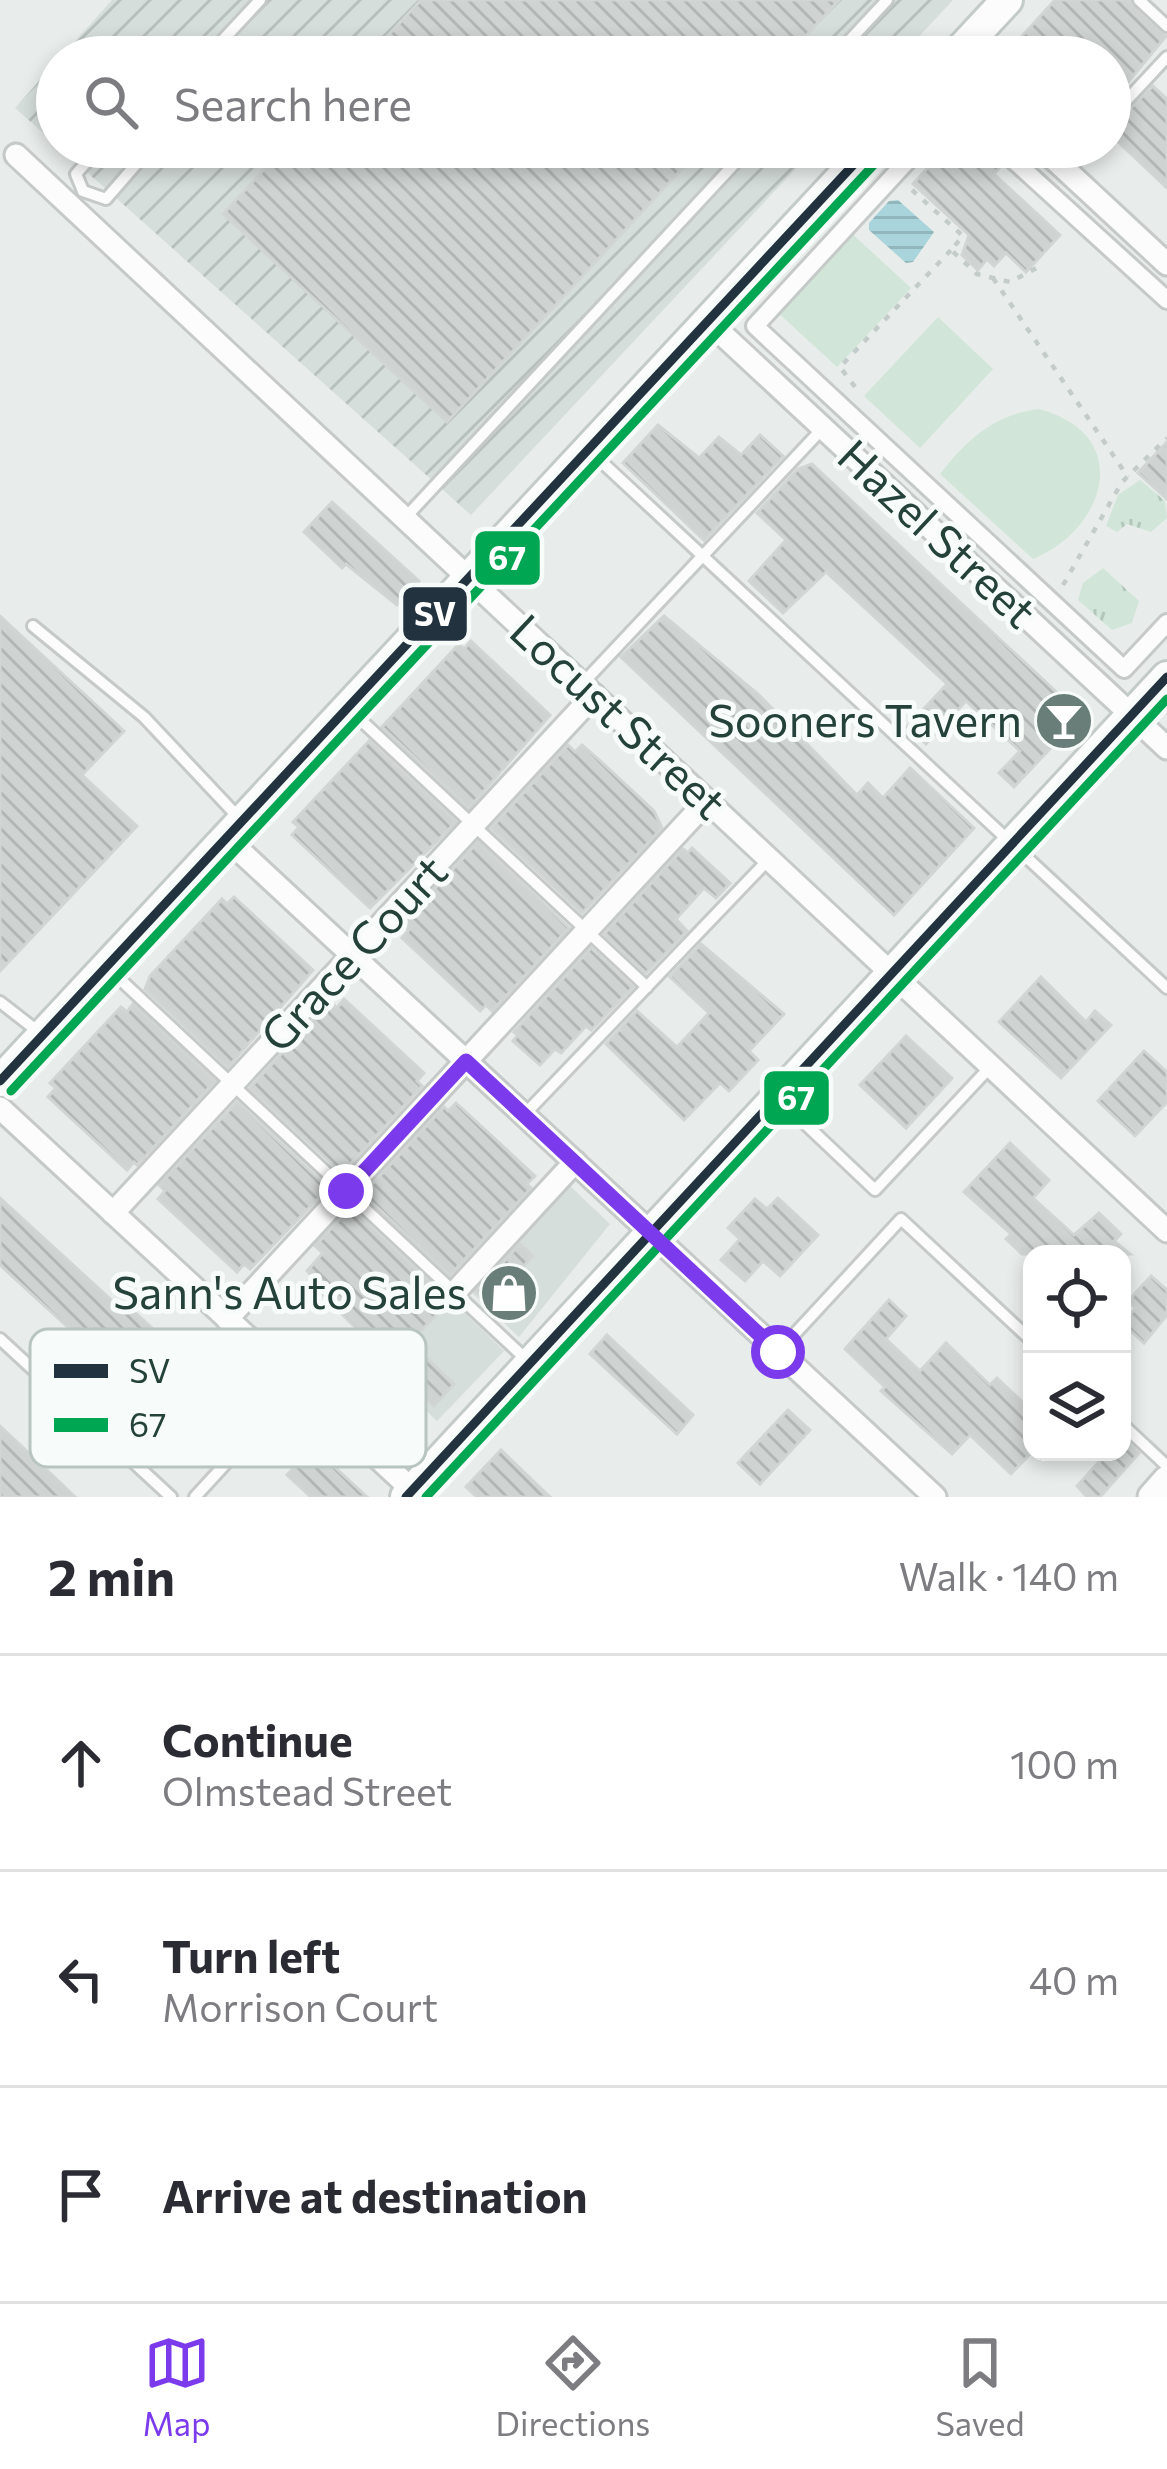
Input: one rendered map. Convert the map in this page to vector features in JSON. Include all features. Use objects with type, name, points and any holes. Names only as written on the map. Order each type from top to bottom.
[{"type":"main road","points":[[974,36],[1007,0]]},
{"type":"main road","points":[[0,1081],[850,168]]},
{"type":"main road","points":[[413,1494],[1167,676]]},
{"type":"street","name":"Locust Street","points":[[16,155],[76,198],[405,518],[1167,1232]]},
{"type":"street","points":[[901,168],[755,326],[1124,669],[1167,622]]},
{"type":"street","points":[[1022,168],[1167,300]]},
{"type":"street","points":[[1064,168],[1167,264]]},
{"type":"street","name":"Hazel Street","points":[[708,321],[1167,748]]},
{"type":"street","name":"Grace Court","points":[[113,1213],[473,825],[588,689]]},
{"type":"street","points":[[227,1318],[707,801]]},
{"type":"street","points":[[234,830],[352,955],[935,1497]]},
{"type":"street","points":[[0,1108],[239,1329]]},
{"type":"street","points":[[454,1293],[575,1162]]},
{"type":"street","points":[[385,1467],[413,1494]]},
{"type":"street","points":[[1152,1497],[1167,1480]]},
{"type":"lane","points":[[227,36],[260,0]]},
{"type":"lane","points":[[854,36],[887,0]]},
{"type":"lane","points":[[1139,0],[1167,26]]},
{"type":"lane","points":[[1131,96],[1167,57]]},
{"type":"lane","points":[[81,168],[76,174],[76,198],[106,199],[133,168]]},
{"type":"lane","points":[[405,518],[730,168]]},
{"type":"lane","points":[[588,689],[703,556],[824,428]]},
{"type":"lane","points":[[589,450],[1167,988]]},
{"type":"lane","points":[[33,626],[144,717],[234,830]]},
{"type":"lane","points":[[348,708],[646,987]]},
{"type":"lane","points":[[524,1115],[769,859]]},
{"type":"lane","points":[[106,967],[530,1363]]},
{"type":"lane","points":[[0,1002],[42,1036]]},
{"type":"lane","points":[[777,1097],[875,1190],[991,1066]]},
{"type":"lane","points":[[778,1352],[901,1219],[1023,1333]]},
{"type":"lane","points":[[0,1339],[30,1367]]},
{"type":"lane","points":[[1131,1432],[1167,1466]]},
{"type":"lane","points":[[139,1467],[171,1497]]},
{"type":"lane","points":[[195,1497],[223,1467]]},
{"type":"path","points":[[840,367],[963,236],[895,174]]},
{"type":"path","points":[[950,250],[977,274],[1010,282],[1042,266]]},
{"type":"path","points":[[993,278],[1127,478]]},
{"type":"path","points":[[1050,600],[1078,566],[1127,478],[1167,438]]},
{"type":"shaded area","points":[[112,0],[953,0],[920,36],[80,36]]},
{"type":"shaded area","points":[[36,84],[36,126],[15,108]]},
{"type":"shaded area","points":[[83,168],[796,168],[471,515]]},
{"type":"shaded area","points":[[569,1185],[610,1224],[519,1337],[470,1291]]},
{"type":"shaded area","points":[[420,1270],[504,1351],[437,1421],[426,1411],[426,1329],[366,1329]]},
{"type":"green space","points":[[848,230],[911,288],[837,367],[774,309]]},
{"type":"green space","points":[[938,317],[993,369],[920,448],[864,396]]},
{"type":"green space","points":[[1039,409],[1069,422],[1089,439],[1099,460],[1099,482],[1078,527],[1033,559],[940,474],[983,431],[1009,416]]},
{"type":"green space","points":[[1140,480],[1165,501],[1167,518],[1151,532],[1127,524],[1117,532],[1106,526],[1118,495]]},
{"type":"green space","points":[[1103,568],[1139,601],[1132,623],[1112,630],[1078,600],[1083,583]]},
{"type":"water","points":[[898,200],[934,232],[913,262],[906,263],[869,230],[869,223],[889,201]]},
{"type":"building","points":[[421,0],[839,0],[806,36],[388,36]]},
{"type":"building","points":[[1055,0],[1129,0],[1166,36],[1131,78],[1131,36],[1022,36]]},
{"type":"building","points":[[1153,86],[1167,99],[1167,188],[1131,154],[1131,107]]},
{"type":"building","points":[[266,168],[683,168],[447,422],[223,214]]},
{"type":"building","points":[[928,168],[999,168],[994,174],[1060,235],[1026,272],[1006,253],[994,266],[987,259],[978,270],[962,255],[969,235],[913,184]]},
{"type":"building","points":[[658,425],[699,458],[719,437],[741,455],[760,435],[783,456],[704,540],[623,463]]},
{"type":"building","points":[[1167,442],[1167,499],[1138,473]]},
{"type":"building","points":[[812,464],[1066,701],[1061,706],[1077,720],[1014,787],[999,773],[1020,751],[966,701],[926,744],[907,727],[947,684],[826,572],[783,613],[749,581],[786,540],[757,513],[798,469]]},
{"type":"building","points":[[332,502],[419,581],[397,605],[346,564],[342,568],[304,532]]},
{"type":"building","points":[[0,616],[124,731],[82,775],[137,826],[0,971]]},
{"type":"building","points":[[664,616],[758,694],[857,795],[868,783],[883,798],[910,768],[974,828],[894,915],[621,657]]},
{"type":"building","points":[[471,641],[550,715],[469,808],[382,727],[459,644],[464,649]]},
{"type":"building","points":[[369,741],[456,822],[370,908],[292,835],[299,827],[293,822]]},
{"type":"building","points":[[568,745],[575,752],[582,745],[596,757],[654,811],[662,828],[582,913],[491,828]]},
{"type":"building","points":[[478,842],[569,928],[492,1011],[486,1005],[480,1011],[402,938],[409,930],[402,924]]},
{"type":"building","points":[[692,848],[730,883],[716,898],[704,888],[676,919],[687,931],[646,973],[604,934],[683,849],[688,853]]},
{"type":"building","points":[[234,897],[313,970],[228,1067],[145,989],[150,976],[222,899],[227,904]]},
{"type":"building","points":[[701,944],[784,1014],[749,1051],[758,1060],[729,1091],[720,1083],[684,1120],[606,1044],[637,1011],[677,1047],[709,1013],[670,977]]},
{"type":"building","points":[[591,948],[633,987],[591,1030],[586,1026],[561,1053],[555,1049],[540,1065],[513,1041],[518,1035],[514,1032]]},
{"type":"building","points":[[1041,977],[1086,1022],[1095,1011],[1111,1025],[1061,1078],[999,1022]]},
{"type":"building","points":[[344,999],[424,1073],[417,1081],[422,1086],[342,1173],[250,1088],[330,1001],[337,1008]]},
{"type":"building","points":[[133,1004],[215,1081],[127,1170],[48,1097],[56,1088],[50,1083],[121,1007],[127,1012]]},
{"type":"building","points":[[906,1036],[952,1078],[906,1128],[860,1085]]},
{"type":"building","points":[[1144,1051],[1167,1072],[1167,1102],[1135,1136],[1098,1101]]},
{"type":"building","points":[[237,1102],[328,1188],[250,1269],[244,1264],[237,1272],[158,1199],[165,1191],[159,1185]]},
{"type":"building","points":[[456,1103],[535,1176],[527,1184],[531,1188],[450,1275],[363,1194],[444,1107],[448,1111]]},
{"type":"building","points":[[1010,1143],[1049,1180],[1033,1198],[1074,1235],[1099,1213],[1121,1234],[1114,1241],[1119,1245],[1023,1245],[1022,1254],[1006,1239],[1011,1234],[964,1192]]},
{"type":"building","points":[[0,1198],[120,1308],[124,1303],[153,1329],[70,1329],[0,1265]]},
{"type":"building","points":[[778,1198],[818,1235],[780,1276],[763,1261],[745,1281],[721,1260],[740,1239],[728,1228],[755,1199],[767,1209]]},
{"type":"building","points":[[350,1208],[439,1291],[446,1305],[423,1329],[357,1329],[322,1294],[323,1287],[307,1271],[323,1253],[315,1246]]},
{"type":"building","points":[[520,1244],[533,1256],[519,1271],[519,1296],[501,1315],[476,1291]]},
{"type":"building","points":[[1151,1276],[1167,1290],[1167,1315],[1144,1343],[1131,1331],[1131,1313],[1136,1308],[1131,1298]]},
{"type":"building","points":[[889,1300],[906,1316],[886,1339],[920,1371],[946,1343],[990,1385],[997,1378],[1023,1403],[1023,1461],[1011,1474],[970,1435],[952,1454],[881,1391],[885,1387],[845,1349]]},
{"type":"building","points":[[607,1335],[693,1415],[677,1434],[590,1354]]},
{"type":"building","points":[[426,1357],[454,1384],[434,1406],[426,1398]]},
{"type":"building","points":[[788,1410],[810,1430],[760,1484],[738,1463]]},
{"type":"building","points":[[0,1426],[30,1454],[30,1467],[44,1467],[75,1497],[0,1497]]},
{"type":"building","points":[[1131,1445],[1139,1453],[1100,1497],[1087,1497],[1077,1486],[1100,1461],[1131,1461]]},
{"type":"building","points":[[501,1450],[550,1497],[477,1497],[466,1487]]},
{"type":"building","points":[[294,1467],[335,1467],[367,1497],[311,1497],[287,1475]]},
{"type":"transit line","name":"SV","points":[[0,1081],[850,168]]},
{"type":"transit line","name":"67","points":[[11,1091],[871,168]]},
{"type":"transit line","name":"SV","points":[[406,1497],[1167,677]]},
{"type":"transit line","name":"67","points":[[426,1497],[1167,699]]},
{"type":"place","name":"Sooners Tavern","points":[[1064,721]]},
{"type":"place","name":"Sann's Auto Sales","points":[[509,1293]]},
{"type":"route","points":[[346,1191],[466,1061],[778,1352]]}]
